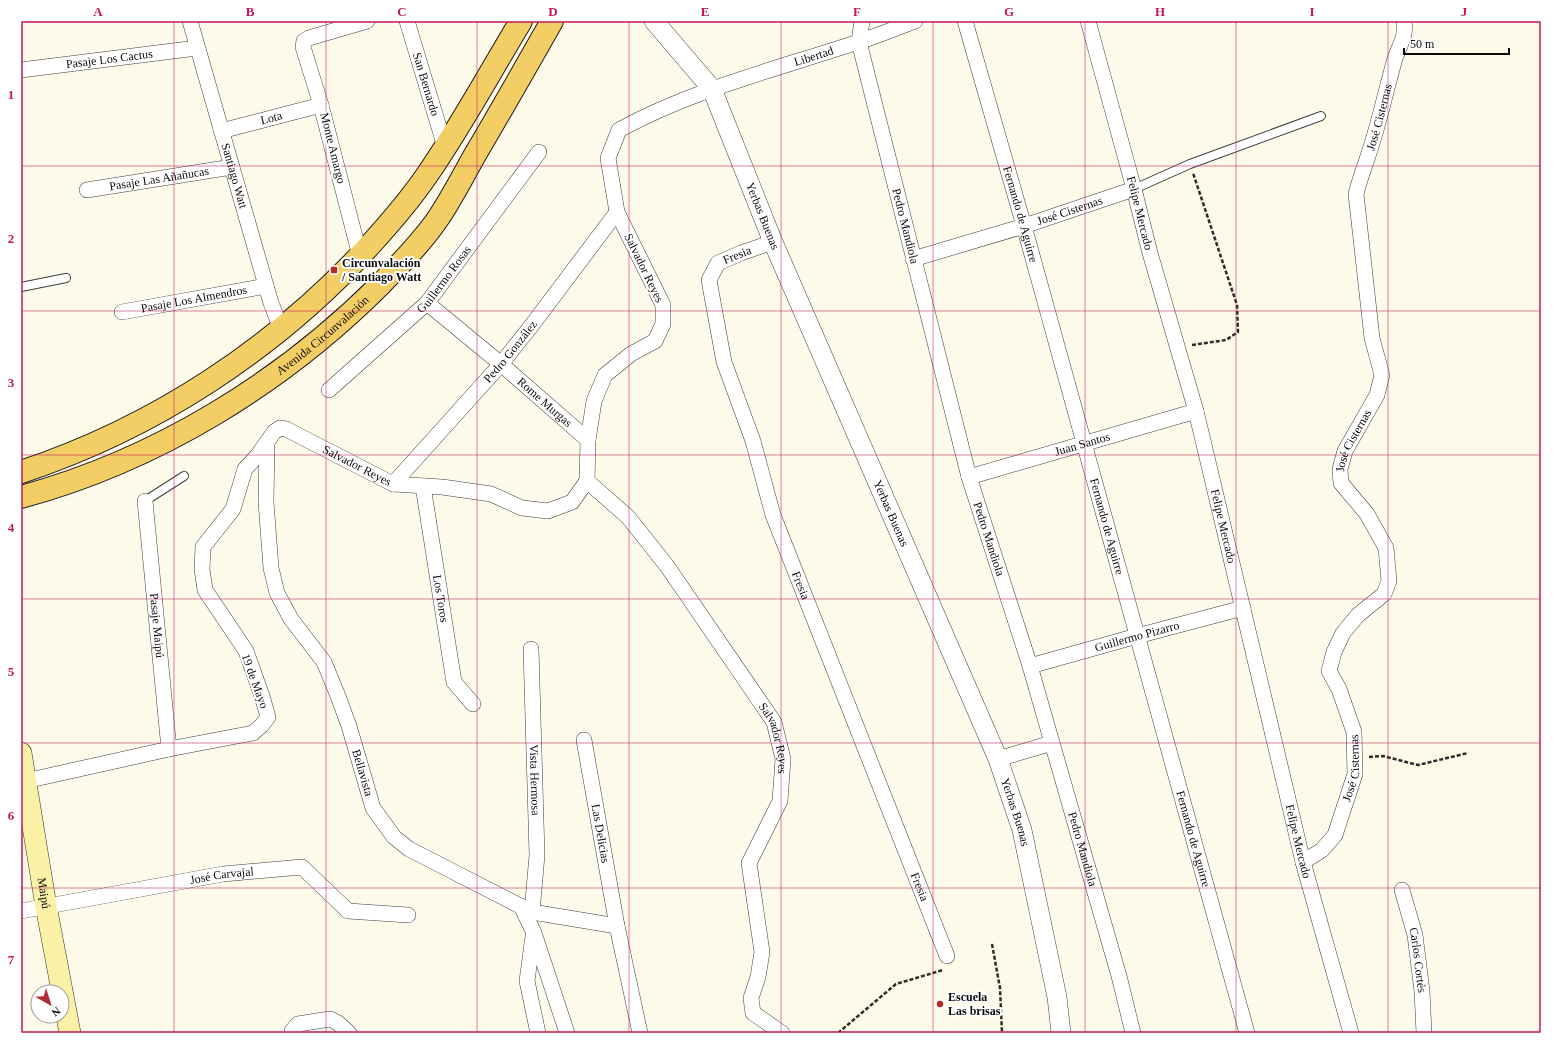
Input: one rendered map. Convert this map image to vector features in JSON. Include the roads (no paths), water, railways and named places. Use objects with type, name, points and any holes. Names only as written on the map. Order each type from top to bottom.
[{"type":"main road","points":[[21,472],[97,443],[158,412],[217,377],[281,329],[329,286],[360,256],[405,204],[426,176],[521,21]]},
{"type":"main road","name":"Avenida Circunvalación","points":[[21,497],[75,480],[144,451],[216,413],[285,367],[313,345],[367,297],[392,272],[439,218],[552,21]]},
{"type":"main road","points":[[281,329],[284,345],[285,367]]},
{"type":"main road","name":"Maipú","points":[[21,753],[24,782],[70,1033]]},
{"type":"street","name":"Santiago Watt","points":[[190,21],[271,303],[281,329]]},
{"type":"street","name":"Monte Amargo","points":[[360,256],[321,104],[303,47],[304,41],[309,38],[367,21]]},
{"type":"street","name":"San Bernardo","points":[[407,21],[445,147]]},
{"type":"street","name":"Yerbas Buenas","points":[[654,21],[712,89],[773,242],[998,759],[1022,830],[1057,997],[1061,1033]]},
{"type":"street","points":[[859,42],[862,21]]},
{"type":"street","name":"Libertad","points":[[712,89],[859,42],[915,21]]},
{"type":"street","name":"Fernando de Aguirre","points":[[965,21],[1024,226],[1247,1033]]},
{"type":"street","name":"Felipe Mercado","points":[[1088,21],[1150,253],[1196,411],[1303,862],[1351,1033]]},
{"type":"street","name":"José Cisternas","points":[[1303,862],[1322,850],[1335,835],[1355,774],[1354,732],[1342,694],[1329,671],[1334,652],[1343,633],[1358,615],[1384,594],[1389,581],[1386,548],[1367,514],[1341,483],[1340,469],[1345,451],[1377,395],[1382,375],[1372,338],[1356,194],[1395,60],[1404,37],[1406,28],[1404,21]]},
{"type":"street","name":"Pedro Mandiola","points":[[859,42],[969,477],[1030,666],[1119,976],[1132,1033]]},
{"type":"street","name":"Pasaje Los Cactus","points":[[21,70],[197,48]]},
{"type":"street","name":"Salvador Reyes","points":[[267,442],[274,432],[280,428],[286,428],[393,484],[491,494],[522,508],[548,511],[572,502],[587,481],[588,440],[594,401],[605,375],[631,354],[655,340],[663,324],[663,305],[617,212],[608,158],[619,130],[649,113],[712,89]]},
{"type":"street","name":"Lota","points":[[221,131],[321,104]]},
{"type":"street","name":"Guillermo Rosas","points":[[329,390],[427,303],[539,152]]},
{"type":"street","name":"Pasaje Las Añañucas","points":[[87,190],[232,167]]},
{"type":"street","name":"José Cisternas","points":[[913,259],[1024,226],[1134,189]]},
{"type":"street","name":"Pedro González","points":[[393,484],[501,364],[617,212]]},
{"type":"street","name":"Fresia","points":[[773,242],[718,263],[709,280],[724,362],[753,441],[772,515],[947,956]]},
{"type":"street","name":"Pasaje Los Almendros","points":[[122,312],[266,286]]},
{"type":"street","name":"Rome Murgas","points":[[427,303],[501,364],[588,440]]},
{"type":"street","name":"Juan Santos","points":[[969,477],[1196,411]]},
{"type":"street","name":"19 de Mayo","points":[[24,782],[169,749],[253,733],[268,717],[246,652],[205,590],[202,569],[203,547],[233,509],[245,469],[258,455],[267,442]]},
{"type":"street","name":"Bellavista","points":[[267,442],[266,502],[271,568],[277,593],[292,619],[324,662],[349,726],[372,808],[394,837],[409,849],[527,909]]},
{"type":"street","name":"Salvador Reyes","points":[[587,481],[628,517],[667,566],[774,722],[783,759],[780,801],[749,863],[762,952],[758,977],[751,998],[753,1013],[782,1033]]},
{"type":"street","name":"Los Toros","points":[[423,486],[454,682],[473,704]]},
{"type":"street","name":"Pasaje Maipú","points":[[146,501],[169,749]]},
{"type":"street","name":"Guillermo Pizarro","points":[[1030,666],[1243,608]]},
{"type":"street","name":"Vista Hermosa","points":[[527,909],[537,855],[531,649]]},
{"type":"street","name":"Las Delicias","points":[[584,740],[617,926],[640,1033]]},
{"type":"street","points":[[998,759],[1052,743]]},
{"type":"street","name":"José Carvajal","points":[[21,911],[223,874],[302,867],[348,911],[408,915]]},
{"type":"street","name":"Carlos Cortés","points":[[1402,890],[1415,935],[1422,991],[1424,1033]]},
{"type":"street","points":[[567,1033],[527,909],[617,926]]},
{"type":"street","points":[[534,933],[527,981],[538,1033]]},
{"type":"street","points":[[292,1033],[298,1024],[330,1019],[338,1023],[349,1033]]},
{"type":"lane","points":[[1134,189],[1190,164],[1321,116]]},
{"type":"lane","points":[[21,287],[66,278]]},
{"type":"lane","points":[[146,501],[184,476]]},
{"type":"place","name":"Circunvalación / Santiago Watt","points":[[334,270]]},
{"type":"place","name":"Escuela Las brisas","points":[[940,1004]]}]
